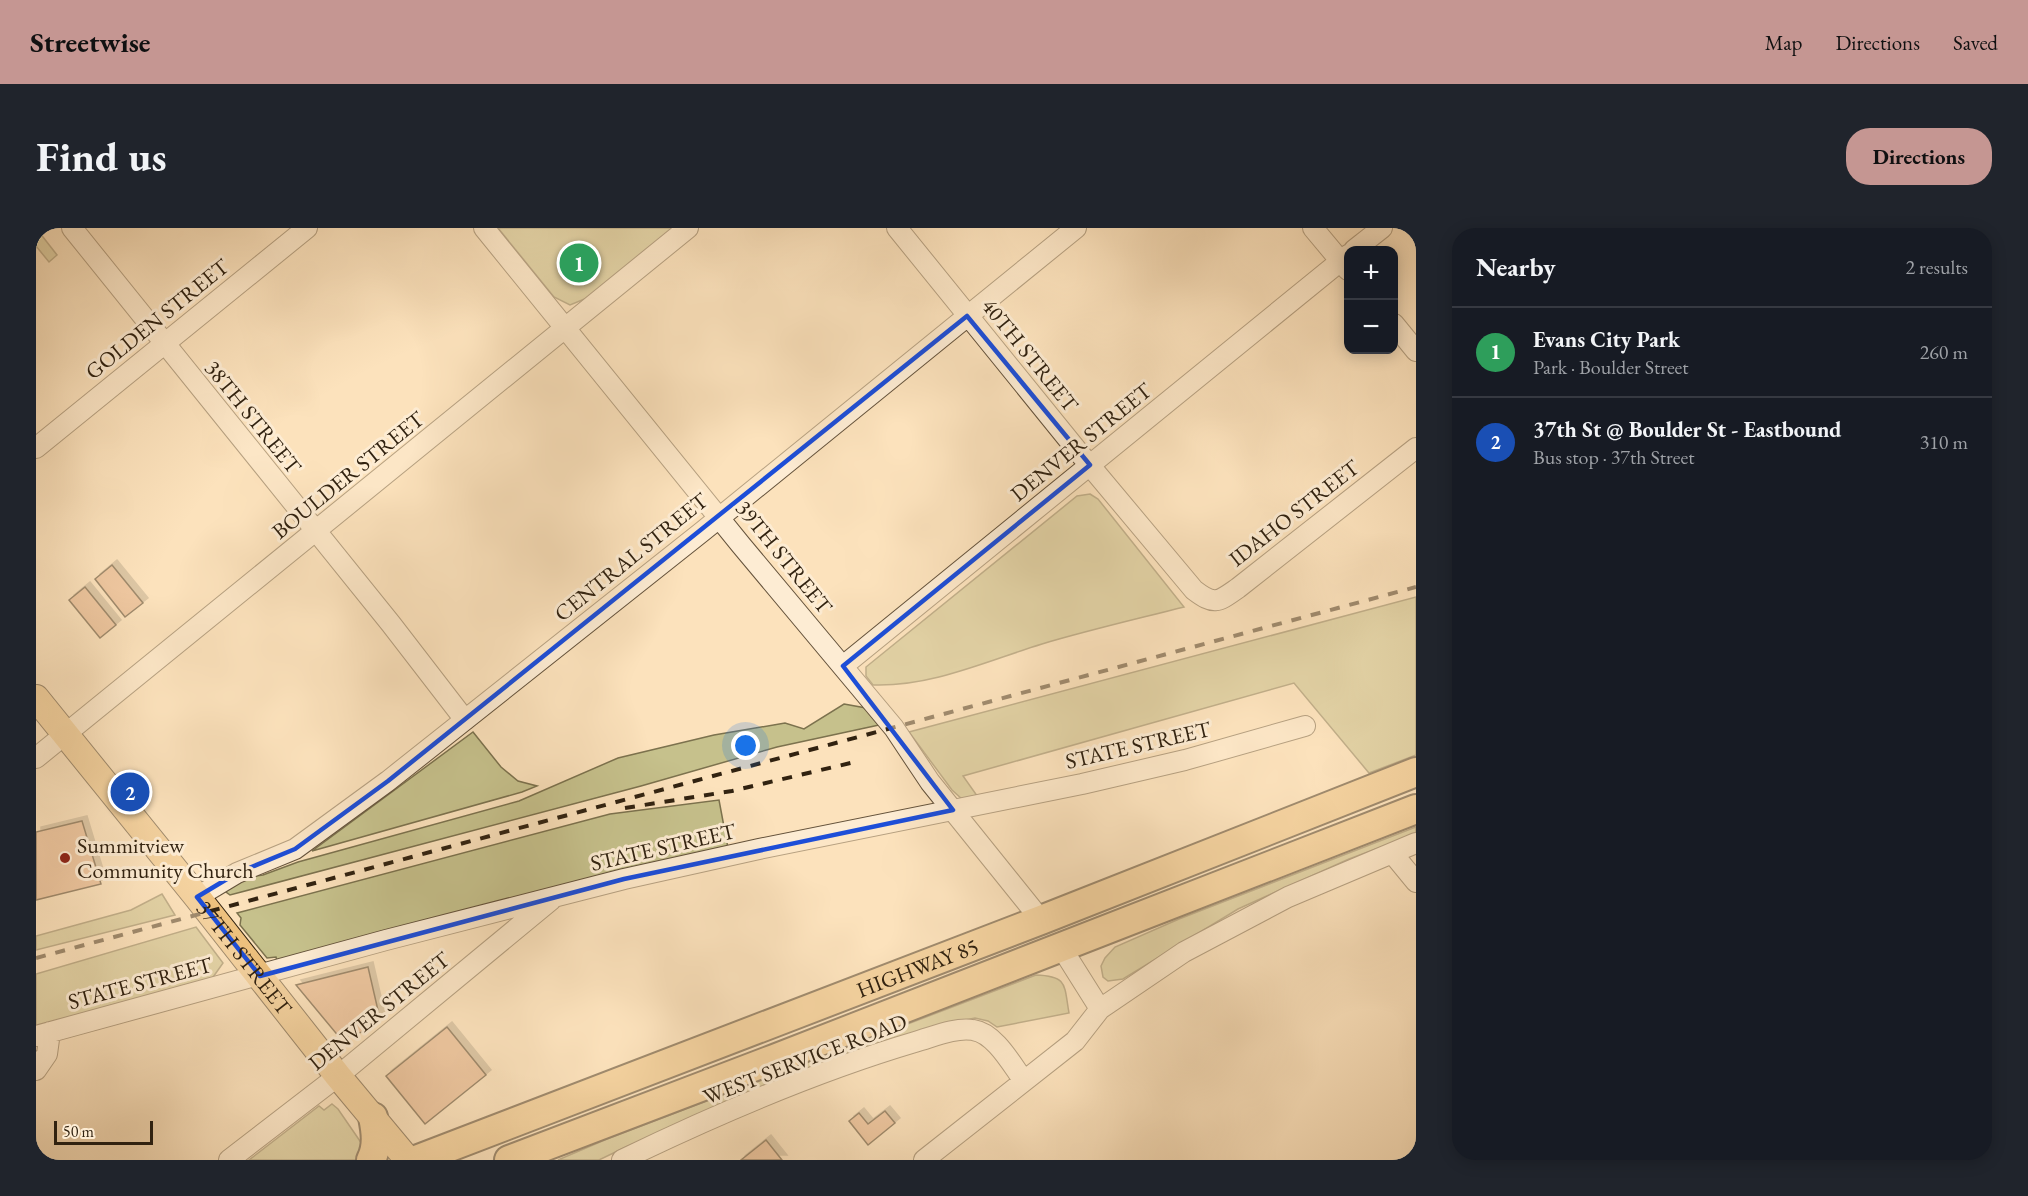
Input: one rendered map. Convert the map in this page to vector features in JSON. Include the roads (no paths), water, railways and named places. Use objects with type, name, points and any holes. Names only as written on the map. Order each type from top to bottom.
[{"type":"highway","name":"HIGHWAY 85","points":[[416,1160],[1041,920],[1416,772]]},
{"type":"highway","name":"HIGHWAY 85","points":[[509,1160],[1416,810]]},
{"type":"highway","points":[[371,1160],[376,1134],[373,1118]]},
{"type":"highway","points":[[545,1160],[585,1143],[602,1125]]},
{"type":"main road","name":"37TH STREET","points":[[36,698],[338,1076],[408,1160]]},
{"type":"street","name":"38TH STREET","points":[[72,228],[465,720]]},
{"type":"street","name":"GOLDEN STREET","points":[[36,448],[307,228]]},
{"type":"street","name":"39TH STREET","points":[[484,228],[754,561],[894,728],[930,782],[1041,920]]},
{"type":"street","name":"BOULDER STREET","points":[[36,758],[688,228]]},
{"type":"street","name":"40TH STREET","points":[[897,228],[967,316],[1198,593]]},
{"type":"street","name":"CENTRAL STREET","points":[[197,897],[237,873],[295,849],[388,781],[720,517],[1076,228]]},
{"type":"street","points":[[1313,228],[1344,255]]},
{"type":"street","name":"DENVER STREET","points":[[1362,246],[1382,228]]},
{"type":"street","name":"DENVER STREET","points":[[843,666],[1344,262]]},
{"type":"street","points":[[1398,329],[1416,351]]},
{"type":"street","name":"IDAHO STREET","points":[[1198,593],[1213,602],[1220,600],[1416,448]]},
{"type":"street","name":"STATE STREET","points":[[43,1034],[556,896],[759,849],[1185,760],[1305,726]]},
{"type":"street","points":[[924,1160],[1075,1041],[1107,1004],[1184,952],[1288,897],[1416,844]]},
{"type":"street","points":[[1393,854],[1416,882]]},
{"type":"street","name":"DENVER STREET","points":[[229,1160],[338,1076],[556,896]]},
{"type":"street","points":[[1061,946],[1107,1004]]},
{"type":"street","name":"WEST SERVICE ROAD","points":[[622,1160],[667,1138],[811,1078],[886,1051],[952,1032],[975,1030],[996,1043],[1024,1081]]},
{"type":"street","points":[[36,1070],[47,1054],[43,1034]]},
{"type":"railway","points":[[36,958],[1416,587]]},
{"type":"railway","points":[[625,808],[732,791],[859,761]]},
{"type":"place","name":"Evans City Park","points":[[579,263]]},
{"type":"place","name":"37th St @ Boulder St - Eastbound","points":[[130,792]]},
{"type":"place","name":"Summitview Community Church","points":[[65,858]]}]
